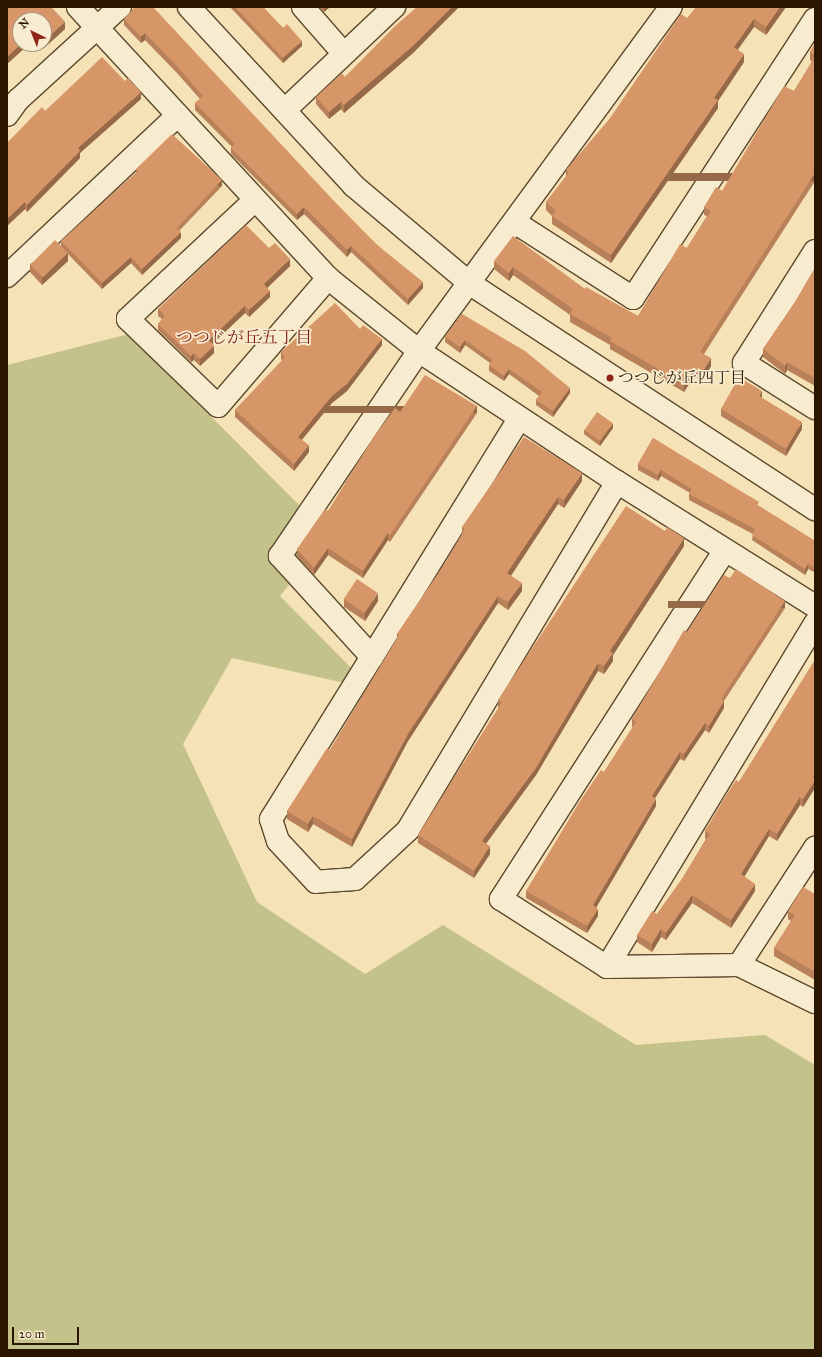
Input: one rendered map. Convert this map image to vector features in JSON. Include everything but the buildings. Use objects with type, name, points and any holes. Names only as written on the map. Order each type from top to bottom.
[{"type":"street","points":[[78,7],[328,278],[419,351],[617,482],[815,606]]},
{"type":"street","points":[[11,101],[120,7]]},
{"type":"street","points":[[189,7],[286,109],[354,186],[469,283],[815,509]]},
{"type":"street","points":[[303,7],[344,54]]},
{"type":"street","points":[[286,109],[394,7]]},
{"type":"street","points":[[372,657],[280,556],[419,351],[469,283],[516,223],[671,7]]},
{"type":"street","points":[[516,223],[633,298],[815,19]]},
{"type":"street","points":[[7,276],[177,116]]},
{"type":"street","points":[[255,200],[128,319],[218,406],[328,278]]},
{"type":"street","points":[[815,251],[744,363],[815,408]]},
{"type":"street","points":[[520,419],[271,819],[278,841],[316,882],[355,879],[408,830],[617,482]]},
{"type":"street","points":[[725,550],[501,899],[607,967],[739,965],[815,1002]]},
{"type":"street","points":[[607,967],[815,623]]},
{"type":"street","points":[[739,965],[815,848]]},
{"type":"green space","points":[[129,334],[329,535],[280,596],[372,689],[232,658],[183,744],[257,902],[365,974],[443,925],[636,1045],[765,1035],[815,1065],[815,1350],[7,1350],[7,365]]},
{"type":"place","name":"つつじが丘四丁目","points":[[610,378]]},
{"type":"district","name":"つつじが丘五丁目","points":[[244,338]]}]
